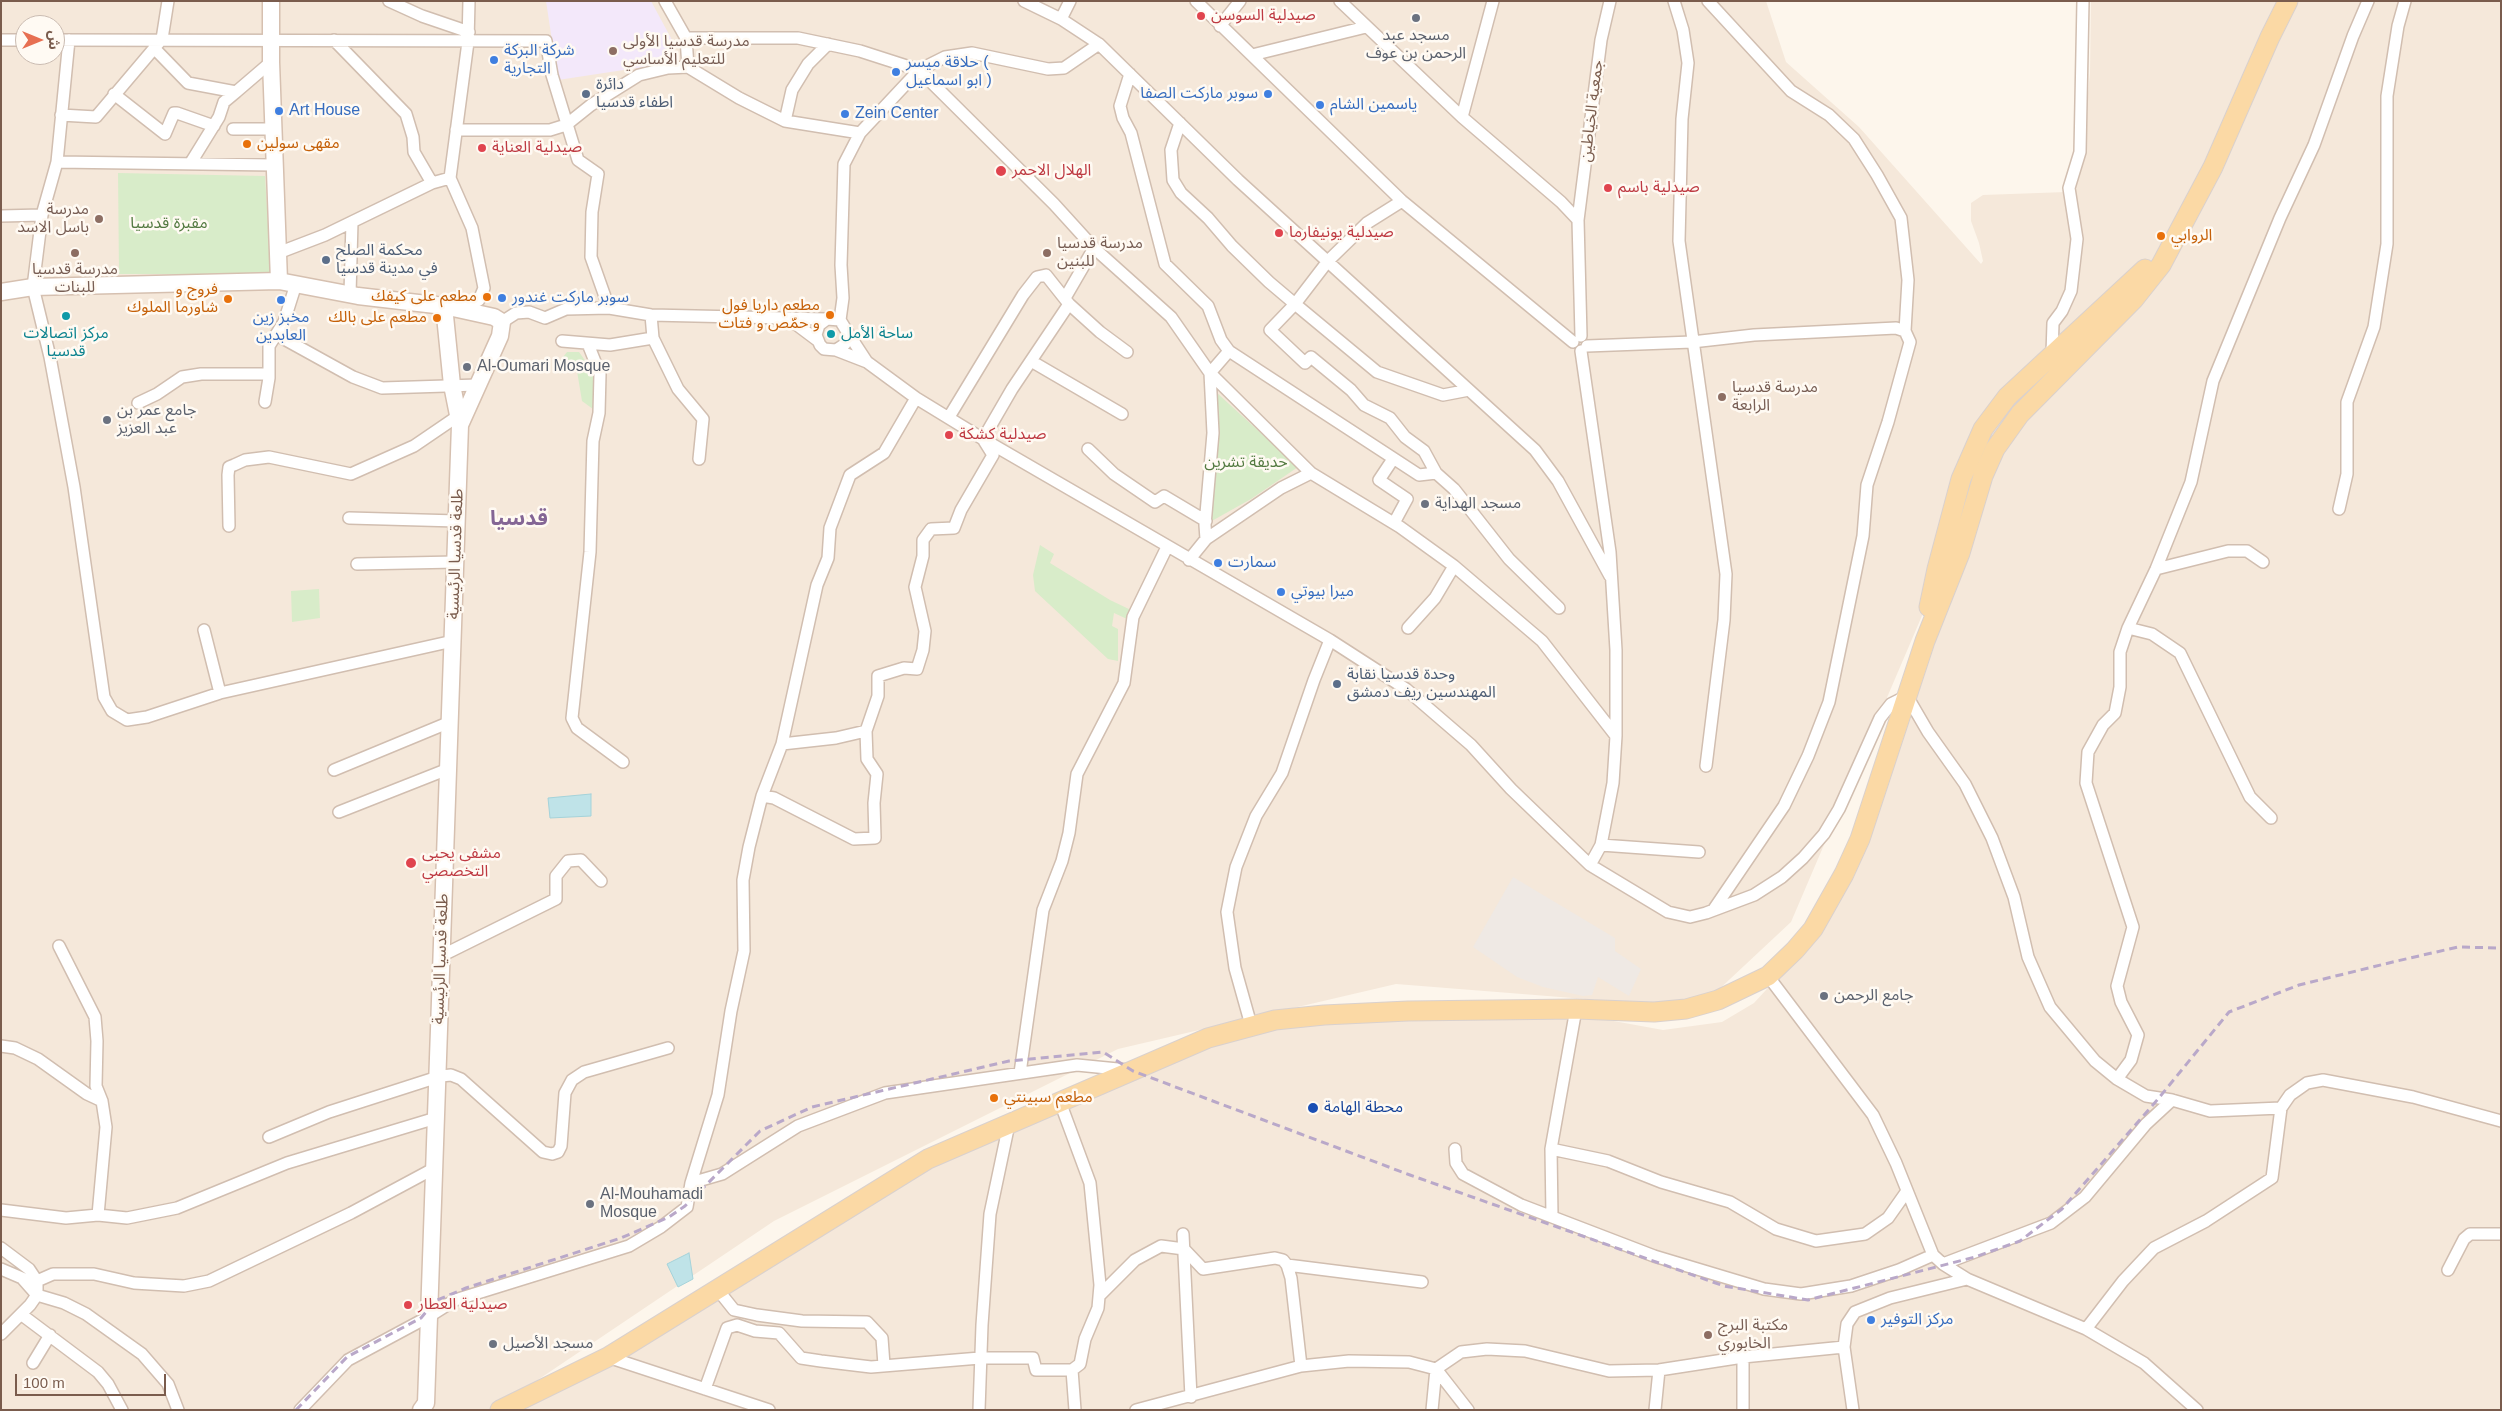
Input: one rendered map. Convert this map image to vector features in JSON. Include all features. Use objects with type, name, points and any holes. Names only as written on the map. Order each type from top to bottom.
[{"type":"main road","points":[[271,1],[271,62],[279,281]]},
{"type":"main road","points":[[500,1410],[608,1358],[928,1159],[1208,1038],[1251,1025],[1300,1017],[1408,1011],[1576,1009],[1654,1012],[1686,1009],[1718,1000],[1768,976],[1795,950],[1812,929],[1844,874],[1860,839],[1924,641],[1960,553],[1984,476],[2003,437],[2020,414],[2134,299],[2161,264],[2213,167],[2270,37],[2288,1]]},
{"type":"main road","points":[[1924,641],[1937,569],[1961,479],[1974,445],[1993,414],[2052,354],[2132,283],[2178,231]]},
{"type":"main road","points":[[1,292],[33,287],[279,281],[350,294],[452,308],[494,316],[502,322]]},
{"type":"main road","name":"طلعة قدسيا الرئيسية","points":[[426,1407],[457,521],[459,420],[452,385],[452,308]]},
{"type":"main road","name":"طلعة قدسيا الرئيسية","points":[[459,420],[478,385],[500,336],[502,322]]},
{"type":"street","points":[[61,116],[96,117],[158,44],[168,1]]},
{"type":"street","points":[[389,1],[469,37]]},
{"type":"street","points":[[452,308],[479,300],[484,288],[472,228],[450,178],[469,37],[469,1]]},
{"type":"street","points":[[665,1],[686,38],[688,67]]},
{"type":"street","points":[[1024,1],[1060,19],[1099,44],[1180,123],[1328,261],[1535,450],[1558,481],[1611,578]]},
{"type":"street","points":[[1060,19],[1070,1]]},
{"type":"street","points":[[1196,1],[1402,201],[1581,344],[1692,342],[1754,335],[1896,328],[1905,331]]},
{"type":"street","points":[[1220,26],[1240,1]]},
{"type":"street","points":[[1340,1],[1462,117],[1561,202],[1578,220]]},
{"type":"street","points":[[1462,117],[1493,1]]},
{"type":"street","name":"جمعية الخياطين","points":[[1590,865],[1601,844],[1613,782],[1616,736],[1616,650],[1610,552],[1581,344],[1578,220],[1601,40],[1610,1]]},
{"type":"street","points":[[1674,1],[1683,30],[1688,63],[1682,119],[1678,241],[1726,574],[1724,620],[1706,766]]},
{"type":"street","points":[[1708,1],[1791,91],[1829,115],[1854,139],[1877,175],[1901,218],[1908,280],[1905,331],[1910,342],[1867,485],[1863,536],[1829,702],[1808,756],[1784,806],[1714,909]]},
{"type":"street","points":[[2052,354],[2053,323],[2062,311],[2071,291],[2077,239],[2069,188],[2080,152],[2084,1]]},
{"type":"street","points":[[2117,1079],[2131,1060],[2138,1035],[2121,1002],[2117,986],[2133,927],[2086,783],[2088,752],[2103,725],[2115,713],[2120,687],[2120,652],[2128,628],[2156,569],[2191,482],[2213,381],[2280,218],[2314,146],[2353,36],[2368,1]]},
{"type":"street","points":[[2339,509],[2347,474],[2347,402],[2374,328],[2388,244],[2388,96],[2398,26],[2405,1]]},
{"type":"street","points":[[1252,55],[1366,27]]},
{"type":"street","points":[[65,40],[158,44],[469,37],[546,41],[552,75],[578,160],[598,174],[592,212],[591,256],[609,308]]},
{"type":"street","points":[[686,38],[798,38],[860,51],[919,70],[1054,204],[1094,248],[1171,317],[1210,373],[1311,473],[1394,523],[1454,566],[1542,641],[1616,736]]},
{"type":"street","points":[[1,40],[15,40]]},
{"type":"street","points":[[69,40],[57,162],[42,215],[33,287],[50,357],[74,487],[104,697],[112,711],[127,720],[147,717],[220,692],[453,641]]},
{"type":"street","points":[[334,40],[406,114],[413,137],[414,152],[432,183]]},
{"type":"street","points":[[158,44],[188,83],[236,92]]},
{"type":"street","points":[[785,121],[792,90],[808,64],[828,44]]},
{"type":"street","points":[[867,362],[840,320],[843,298],[841,266],[844,164],[860,133],[919,70],[945,57],[972,53],[1048,69],[1064,68],[1099,44]]},
{"type":"street","points":[[190,164],[214,126],[224,102],[271,62]]},
{"type":"street","points":[[456,130],[550,130],[566,125],[590,104],[639,75],[668,68],[688,67],[739,98],[785,121],[860,133]]},
{"type":"street","points":[[1130,74],[1120,106],[1123,118],[1131,133],[1165,264],[1208,306],[1221,340],[1229,351],[1360,434],[1393,459],[1419,474],[1436,473]]},
{"type":"street","points":[[114,94],[165,134],[174,113],[177,112],[214,126]]},
{"type":"street","points":[[1180,123],[1171,150],[1173,180],[1181,193],[1208,218],[1232,246],[1269,282],[1377,372],[1444,395],[1469,390]]},
{"type":"street","points":[[233,129],[273,129]]},
{"type":"street","points":[[57,162],[274,165]]},
{"type":"street","points":[[278,253],[352,222],[432,183],[450,178]]},
{"type":"street","points":[[1402,201],[1367,223],[1328,261],[1295,304],[1270,330],[1306,363],[1310,357],[1351,390],[1364,405],[1390,418],[1405,437],[1424,450],[1436,473],[1454,488],[1509,559],[1559,608]]},
{"type":"street","points":[[1,216],[42,215]]},
{"type":"street","points":[[350,294],[352,222]]},
{"type":"street","points":[[983,439],[1067,301],[1094,248]]},
{"type":"street","points":[[949,417],[1023,295],[1037,277],[1046,275],[1067,301],[1100,332],[1127,352]]},
{"type":"street","points":[[265,402],[268,346],[284,322],[296,284]]},
{"type":"street","points":[[502,322],[516,313],[529,312],[545,318],[566,309],[609,308],[651,315],[840,320]]},
{"type":"street","points":[[651,315],[653,338],[678,389],[703,419],[699,459]]},
{"type":"street","points":[[789,319],[817,340],[824,349],[836,350],[867,362],[916,398],[983,439],[1330,640],[1406,689],[1471,745],[1511,789],[1590,865],[1668,912],[1690,917],[1706,914],[1714,909],[1754,895],[1782,877],[1804,858],[1824,834],[1839,809],[1880,718],[1890,704],[1907,696],[1936,744],[1965,784],[1992,838],[2014,897],[2028,957],[2050,1007],[2095,1061],[2117,1079],[2146,1096],[2172,1100],[2210,1111],[2281,1108]]},
{"type":"street","points":[[817,340],[816,330],[827,319]]},
{"type":"street","points":[[836,350],[845,344],[848,333]]},
{"type":"street","points":[[277,335],[353,377],[382,388],[478,385]]},
{"type":"street","points":[[562,341],[610,345],[653,338]]},
{"type":"street","points":[[588,344],[600,374],[598,413],[593,441],[590,552],[572,718],[577,728],[623,762]]},
{"type":"street","points":[[1206,539],[1213,433],[1210,373],[1229,351]]},
{"type":"street","points":[[1031,361],[1122,414]]},
{"type":"street","points":[[138,403],[156,394],[182,376],[201,374],[268,374]]},
{"type":"street","points":[[300,1410],[348,1360],[428,1317],[455,1300],[629,1246],[661,1227],[687,1207],[691,1183],[718,1096],[731,1012],[744,951],[743,880],[762,796],[782,744],[817,585],[828,558],[830,528],[850,475],[884,454],[916,398]]},
{"type":"street","points":[[229,526],[229,467],[245,460],[269,457],[351,474],[414,446],[459,420]]},
{"type":"street","points":[[762,796],[774,798],[854,839],[875,838],[874,803],[877,774],[867,759],[866,731],[878,696],[878,676],[904,668],[917,669],[923,650],[925,631],[915,587],[923,556],[923,540],[931,529],[954,528],[961,510],[993,455],[983,439]]},
{"type":"street","points":[[1088,449],[1114,474],[1155,502],[1164,496],[1206,521]]},
{"type":"street","points":[[1393,459],[1379,480],[1408,500],[1394,523]]},
{"type":"street","points":[[1189,560],[1206,539],[1280,488],[1311,473]]},
{"type":"street","points":[[349,518],[457,521]]},
{"type":"street","points":[[1020,1073],[1043,910],[1062,861],[1069,833],[1077,774],[1124,683],[1133,617],[1167,547]]},
{"type":"street","points":[[2156,569],[2228,551],[2247,551],[2263,562]]},
{"type":"street","points":[[357,564],[456,562]]},
{"type":"street","points":[[1408,628],[1435,598],[1454,566]]},
{"type":"street","points":[[2128,628],[2152,634],[2180,653],[2250,796],[2271,818]]},
{"type":"street","points":[[204,630],[220,692]]},
{"type":"street","points":[[1251,1025],[1235,968],[1227,912],[1236,866],[1256,816],[1282,773],[1330,640]]},
{"type":"street","points":[[334,770],[450,722]]},
{"type":"street","points":[[782,744],[836,738],[866,731]]},
{"type":"street","points":[[339,812],[448,768]]},
{"type":"street","points":[[1601,844],[1699,852]]},
{"type":"street","points":[[442,956],[556,899],[556,876],[568,861],[581,860],[600,881]]},
{"type":"street","points":[[59,946],[95,1017],[97,1041],[96,1086],[102,1101],[106,1127],[98,1215]]},
{"type":"street","points":[[1768,976],[1873,1115],[1933,1255],[1943,1264],[1967,1279],[2086,1329],[2144,1363],[2197,1410]]},
{"type":"street","points":[[1552,1216],[1551,1149],[1576,1009]]},
{"type":"street","points":[[1,1046],[15,1048],[38,1059],[86,1094],[102,1101]]},
{"type":"street","points":[[269,1136],[329,1112],[451,1075],[461,1079],[543,1152],[552,1154],[558,1152],[561,1146],[565,1093],[572,1080],[584,1072],[668,1048]]},
{"type":"street","points":[[691,1183],[722,1174],[798,1126],[885,1094],[1077,1066],[1133,1071]]},
{"type":"street","points":[[2086,1329],[2123,1281],[2154,1248],[2206,1222],[2272,1178],[2281,1108],[2290,1095],[2307,1083],[2323,1080],[2413,1097],[2501,1121]]},
{"type":"street","points":[[1943,1264],[2051,1224],[2085,1196],[2146,1124],[2172,1100]]},
{"type":"street","points":[[705,1389],[727,1328],[737,1325],[755,1331],[779,1333],[801,1358],[871,1367],[980,1358],[1033,1358],[1036,1370],[1072,1370],[1080,1364],[1085,1338],[1098,1308],[1100,1285],[1090,1183],[1060,1102]]},
{"type":"street","points":[[3,1211],[66,1218],[98,1215],[127,1218],[177,1208],[287,1163],[436,1118]]},
{"type":"street","points":[[979,1410],[980,1358],[990,1214],[1009,1124]]},
{"type":"street","points":[[1455,1149],[1456,1163],[1463,1174],[1521,1205],[1654,1256],[1742,1283],[1802,1294],[1851,1286],[1899,1270],[1933,1255]]},
{"type":"street","points":[[1551,1149],[1608,1162],[1662,1182],[1730,1202],[1776,1229],[1816,1240],[1865,1234],[1888,1218],[1907,1191]]},
{"type":"street","points":[[37,1281],[53,1274],[94,1274],[142,1284],[184,1286],[209,1281],[351,1212],[433,1169]]},
{"type":"street","points":[[1183,1234],[1191,1397]]},
{"type":"street","points":[[2448,1270],[2464,1239],[2470,1234],[2501,1234]]},
{"type":"street","points":[[1099,1296],[1135,1260],[1161,1246],[1184,1248],[1203,1269],[1275,1258],[1283,1260],[1287,1265],[1291,1278],[1301,1366]]},
{"type":"street","points":[[1,1248],[29,1270],[37,1281],[37,1295],[22,1315],[1,1334]]},
{"type":"street","points":[[1287,1265],[1422,1282]]},
{"type":"street","points":[[1,1269],[22,1278],[37,1295],[64,1303],[86,1314],[142,1354],[168,1384],[176,1409]]},
{"type":"street","points":[[1853,1410],[1844,1347],[1847,1324],[1854,1312],[1890,1298],[1967,1279]]},
{"type":"street","points":[[718,1290],[734,1310],[757,1315],[802,1322],[867,1322],[882,1338],[884,1366]]},
{"type":"street","points":[[22,1315],[98,1372],[108,1384],[122,1410]]},
{"type":"street","points":[[34,1363],[50,1335]]},
{"type":"street","points":[[1436,1368],[1461,1352],[1487,1348],[1525,1351],[1609,1371],[1659,1370],[1743,1357],[1844,1347]]},
{"type":"street","points":[[1743,1357],[1743,1410]]},
{"type":"street","points":[[608,1358],[768,1410]]},
{"type":"street","points":[[1136,1410],[1191,1397],[1301,1366],[1349,1361],[1409,1362],[1436,1368],[1468,1410]]},
{"type":"street","points":[[1432,1410],[1436,1368]]},
{"type":"street","points":[[1072,1370],[1075,1410]]},
{"type":"street","points":[[1655,1410],[1659,1370]]},
{"type":"shaded area","points":[[1,1],[1766,1],[1786,62],[1859,127],[1981,264],[1983,261],[1979,243],[1971,221],[1971,203],[1983,195],[2066,192],[2084,133],[2090,73],[2091,1],[2501,1],[2501,1410],[512,1410],[839,1217],[957,1154],[1181,1046],[1300,1018],[1575,1014],[1663,1030],[1722,1022],[1754,1003],[1788,966],[1817,919],[1869,800],[1926,619],[1927,604],[1791,922],[1699,1008],[1396,984],[1118,1049],[774,1221],[493,1410],[1,1410]]},
{"type":"shaded area","name":"مدرسة قدسيا الأولى للتعليم الأساسي","points":[[546,1],[651,1],[672,40],[676,62],[558,80]]},
{"type":"shaded area","points":[[1513,877],[1615,938],[1615,951],[1641,969],[1629,996],[1598,977],[1592,995],[1583,996],[1543,987],[1517,977],[1473,947]]},
{"type":"green space","name":"مقبرة قدسيا","points":[[118,173],[265,176],[271,274],[119,274]]},
{"type":"green space","points":[[567,352],[579,352],[599,380],[597,400],[593,409],[582,401],[577,371],[557,373],[560,361]]},
{"type":"green space","name":"حديقة تشرين","points":[[1217,393],[1298,467],[1251,499],[1210,522]]},
{"type":"green space","points":[[1040,545],[1054,554],[1050,563],[1110,600],[1131,610],[1127,619],[1114,613],[1112,626],[1118,629],[1118,661],[1108,659],[1035,591],[1033,575]]},
{"type":"green space","points":[[319,589],[320,618],[292,622],[291,591]]},
{"type":"water","points":[[591,794],[591,816],[550,818],[548,798]]},
{"type":"water","points":[[689,1253],[693,1279],[678,1287],[667,1264]]},
{"type":"railway","points":[[296,1410],[347,1357],[421,1318],[435,1301],[466,1288],[621,1238],[669,1217],[685,1206],[760,1131],[812,1107],[1009,1061],[1103,1052],[1133,1071],[1410,1175],[1724,1286],[1808,1300],[1975,1257],[2020,1241],[2062,1209],[2158,1099],[2229,1012],[2299,985],[2397,961],[2458,947],[2501,948]]},
{"type":"place","name":"صيدلية السوسن","points":[[1201,16]]},
{"type":"place","name":"مسجد عبد الرحمن بن عوف","points":[[1416,18]]},
{"type":"place","name":"مدرسة قدسيا الأولى للتعليم الأساسي","points":[[613,51]]},
{"type":"place","name":"شركة البركة التجارية","points":[[494,60]]},
{"type":"place","name":"حلاقة ميسر ( ابو اسماعيل )","points":[[896,72]]},
{"type":"place","name":"دائرة اطفاء قدسيا","points":[[586,94]]},
{"type":"place","name":"سوبر ماركت الصفا","points":[[1268,94]]},
{"type":"place","name":"ياسمين الشام","points":[[1320,105]]},
{"type":"place","name":"Art House","points":[[279,111]]},
{"type":"place","name":"Zein Center","points":[[845,114]]},
{"type":"place","name":"مقهى سولين","points":[[247,144]]},
{"type":"place","name":"صيدلية العناية","points":[[482,148]]},
{"type":"place","name":"الهلال الاحمر","points":[[1001,171]]},
{"type":"place","name":"صيدلية باسم","points":[[1608,188]]},
{"type":"place","name":"مدرسة باسل الاسد","points":[[99,219]]},
{"type":"place","name":"صيدلية يونيفارما","points":[[1279,233]]},
{"type":"place","name":"الروابي","points":[[2161,236]]},
{"type":"place","name":"مدرسة قدسيا للبنات","points":[[75,253]]},
{"type":"place","name":"مدرسة قدسيا للبنين","points":[[1047,253]]},
{"type":"place","name":"محكمة الصلح في مدينة قدسيا","points":[[326,260]]},
{"type":"place","name":"مطعم على كيفك","points":[[487,297]]},
{"type":"place","name":"سوبر ماركت غندور","points":[[502,298]]},
{"type":"place","name":"فروج و شاورما الملوك","points":[[228,299]]},
{"type":"place","name":"مخبز زين العابدين","points":[[281,300]]},
{"type":"place","name":"مطعم داريا فول و حمّص و فتات","points":[[830,315]]},
{"type":"place","name":"مركز اتصالات قدسيا","points":[[66,316]]},
{"type":"place","name":"مطعم على بالك","points":[[437,318]]},
{"type":"place","name":"ساحة الأمل","points":[[831,334]]},
{"type":"place","name":"Al-Oumari Mosque","points":[[467,367]]},
{"type":"place","name":"مدرسة قدسيا الرابعة","points":[[1722,397]]},
{"type":"place","name":"جامع عمر بن عبد العزيز","points":[[107,420]]},
{"type":"place","name":"صيدلية كشكة","points":[[949,435]]},
{"type":"place","name":"مسجد الهداية","points":[[1425,504]]},
{"type":"place","name":"سمارت","points":[[1218,563]]},
{"type":"place","name":"ميرا بيوتي","points":[[1281,592]]},
{"type":"place","name":"وحدة قدسيا نقابة المهندسين ريف دمشق","points":[[1337,684]]},
{"type":"place","name":"مشفى يحيى التخصصي","points":[[411,863]]},
{"type":"place","name":"جامع الرحمن","points":[[1824,996]]},
{"type":"place","name":"مطعم سبينتي","points":[[994,1098]]},
{"type":"place","name":"محطة الهامة","points":[[1313,1108]]},
{"type":"place","name":"Al-Mouhamadi Mosque","points":[[590,1204]]},
{"type":"place","name":"صيدلية العطار","points":[[408,1305]]},
{"type":"place","name":"مركز التوفير","points":[[1871,1320]]},
{"type":"place","name":"مكتبة البرج الخابوري","points":[[1708,1335]]},
{"type":"place","name":"مسجد الأصيل","points":[[493,1344]]},
{"type":"district","name":"قدسيا","points":[[519,519]]}]
